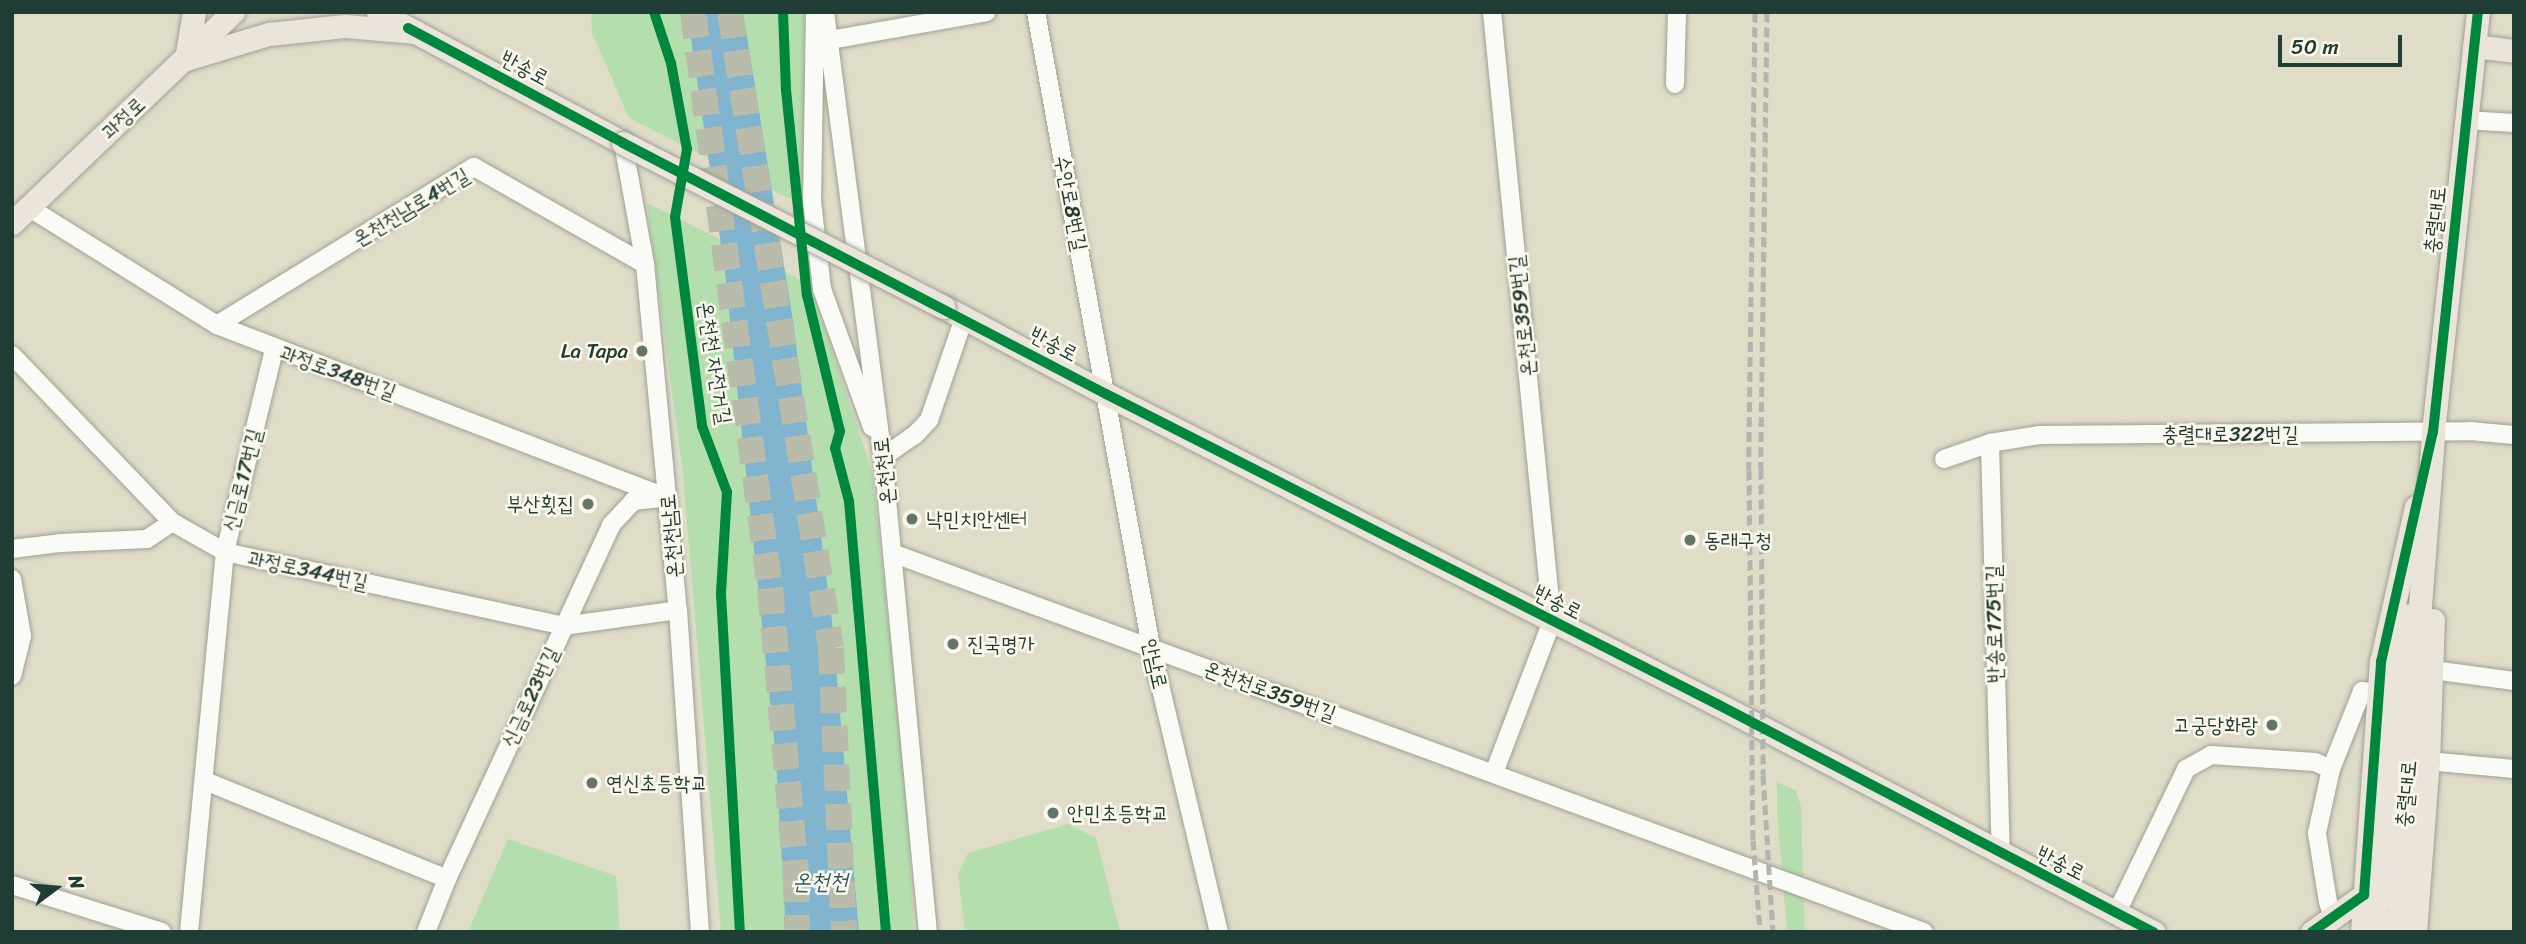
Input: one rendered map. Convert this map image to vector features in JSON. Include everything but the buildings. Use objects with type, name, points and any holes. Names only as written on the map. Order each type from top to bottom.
[{"type":"main road","points":[[194,12],[186,59],[269,34],[345,26],[416,32]]},
{"type":"main road","name":"과정로","points":[[20,215],[233,12]]},
{"type":"main road","name":"반송로","points":[[378,12],[623,143],[954,312],[1107,394],[2154,932]]},
{"type":"main road","points":[[401,12],[416,32]]},
{"type":"main road","name":"충렬대로","points":[[2397,911],[2433,432],[2478,12]]},
{"type":"main road","points":[[2474,46],[2514,51]]},
{"type":"main road","points":[[2362,932],[2397,911],[2428,761],[2433,670],[2433,432]]},
{"type":"main road","points":[[2397,911],[2379,692],[2381,662],[2433,432]]},
{"type":"main road","points":[[2312,932],[2333,918],[2397,911]]},
{"type":"street","points":[[815,12],[812,201],[822,289],[883,457],[915,435],[929,420],[954,312]]},
{"type":"street","name":"온천천로","points":[[825,12],[883,457],[928,932]]},
{"type":"street","points":[[830,40],[987,12]]},
{"type":"street","name":"수안로8번길","points":[[1036,12],[1107,394]]},
{"type":"street","name":"온천로359번길","points":[[1492,12],[1552,621]]},
{"type":"street","points":[[1675,84],[1677,12]]},
{"type":"street","points":[[2465,120],[2514,123]]},
{"type":"street","name":"온천천남로","points":[[623,143],[645,264],[678,610],[700,932]]},
{"type":"street","name":"온천천남로4번길","points":[[217,325],[474,167],[645,264]]},
{"type":"street","name":"과정로348번길","points":[[20,215],[217,325],[667,498]]},
{"type":"street","name":"신금로17번길","points":[[189,932],[225,552],[274,349]]},
{"type":"street","name":"과정로344번길","points":[[12,355],[172,522],[225,552],[563,626],[678,610]]},
{"type":"street","name":"안남로","points":[[1107,394],[1151,647],[1219,932]]},
{"type":"street","name":"충렬대로322번길","points":[[1990,443],[2040,435],[2470,431],[2514,435]]},
{"type":"street","points":[[1944,459],[1990,443]]},
{"type":"street","name":"반송로175번길","points":[[1990,443],[2001,855]]},
{"type":"street","name":"신금로23번길","points":[[426,932],[447,879],[611,524],[633,501],[667,498]]},
{"type":"street","points":[[12,549],[60,543],[147,540],[172,522]]},
{"type":"street","name":"온천천로359번길","points":[[892,552],[1924,932]]},
{"type":"street","points":[[12,579],[22,636],[12,676]]},
{"type":"street","points":[[1494,773],[1552,621]]},
{"type":"street","points":[[2433,670],[2514,681]]},
{"type":"street","points":[[2333,918],[2317,833],[2331,769],[2362,691],[2379,692]]},
{"type":"street","points":[[2116,912],[2186,769],[2211,755],[2315,762],[2331,769]]},
{"type":"street","points":[[2428,761],[2514,769]]},
{"type":"street","points":[[205,781],[447,879]]},
{"type":"street","points":[[12,886],[162,932]]},
{"type":"green space","points":[[591,12],[804,12],[804,206],[629,118],[592,33]]},
{"type":"green space","points":[[647,203],[813,286],[872,472],[906,783],[914,932],[721,932],[683,474]]},
{"type":"green space","points":[[1777,782],[1796,791],[1801,807],[1805,932],[1787,932]]},
{"type":"green space","points":[[1068,824],[1096,838],[1120,932],[965,932],[958,874],[968,853]]},
{"type":"green space","points":[[508,839],[616,876],[620,932],[468,932]]},
{"type":"water","name":"온천천","points":[[687,12],[743,12],[793,321],[832,621],[859,932],[786,932],[776,759],[725,272]]},
{"type":"tunnel","points":[[693,12],[770,588],[796,876],[797,932]]},
{"type":"tunnel","points":[[730,12],[831,648],[844,932]]},
{"type":"railway","points":[[1755,12],[1749,470],[1753,840],[1760,932]]},
{"type":"railway","points":[[1767,12],[1761,469],[1763,775],[1773,932]]},
{"type":"cycle path","name":"온천천 자전거길","points":[[654,12],[671,63],[687,149],[675,217],[702,426],[727,492],[721,594],[740,932]]},
{"type":"cycle path","points":[[783,12],[786,90],[807,295],[840,431],[835,448],[849,501],[886,932]]},
{"type":"cycle path","points":[[2312,932],[2364,895],[2381,662],[2433,432],[2478,12]]},
{"type":"cycle path","points":[[408,28],[1106,394],[1717,704],[2154,932]]},
{"type":"place","name":"La Tapa","points":[[642,351]]},
{"type":"place","name":"부산횟집","points":[[588,504]]},
{"type":"place","name":"낙민치안센터","points":[[912,519]]},
{"type":"place","name":"동래구청","points":[[1690,540]]},
{"type":"place","name":"진국명가","points":[[953,644]]},
{"type":"place","name":"고궁당화랑","points":[[2272,725]]},
{"type":"place","name":"연신초등학교","points":[[592,783]]},
{"type":"place","name":"안민초등학교","points":[[1053,813]]}]
